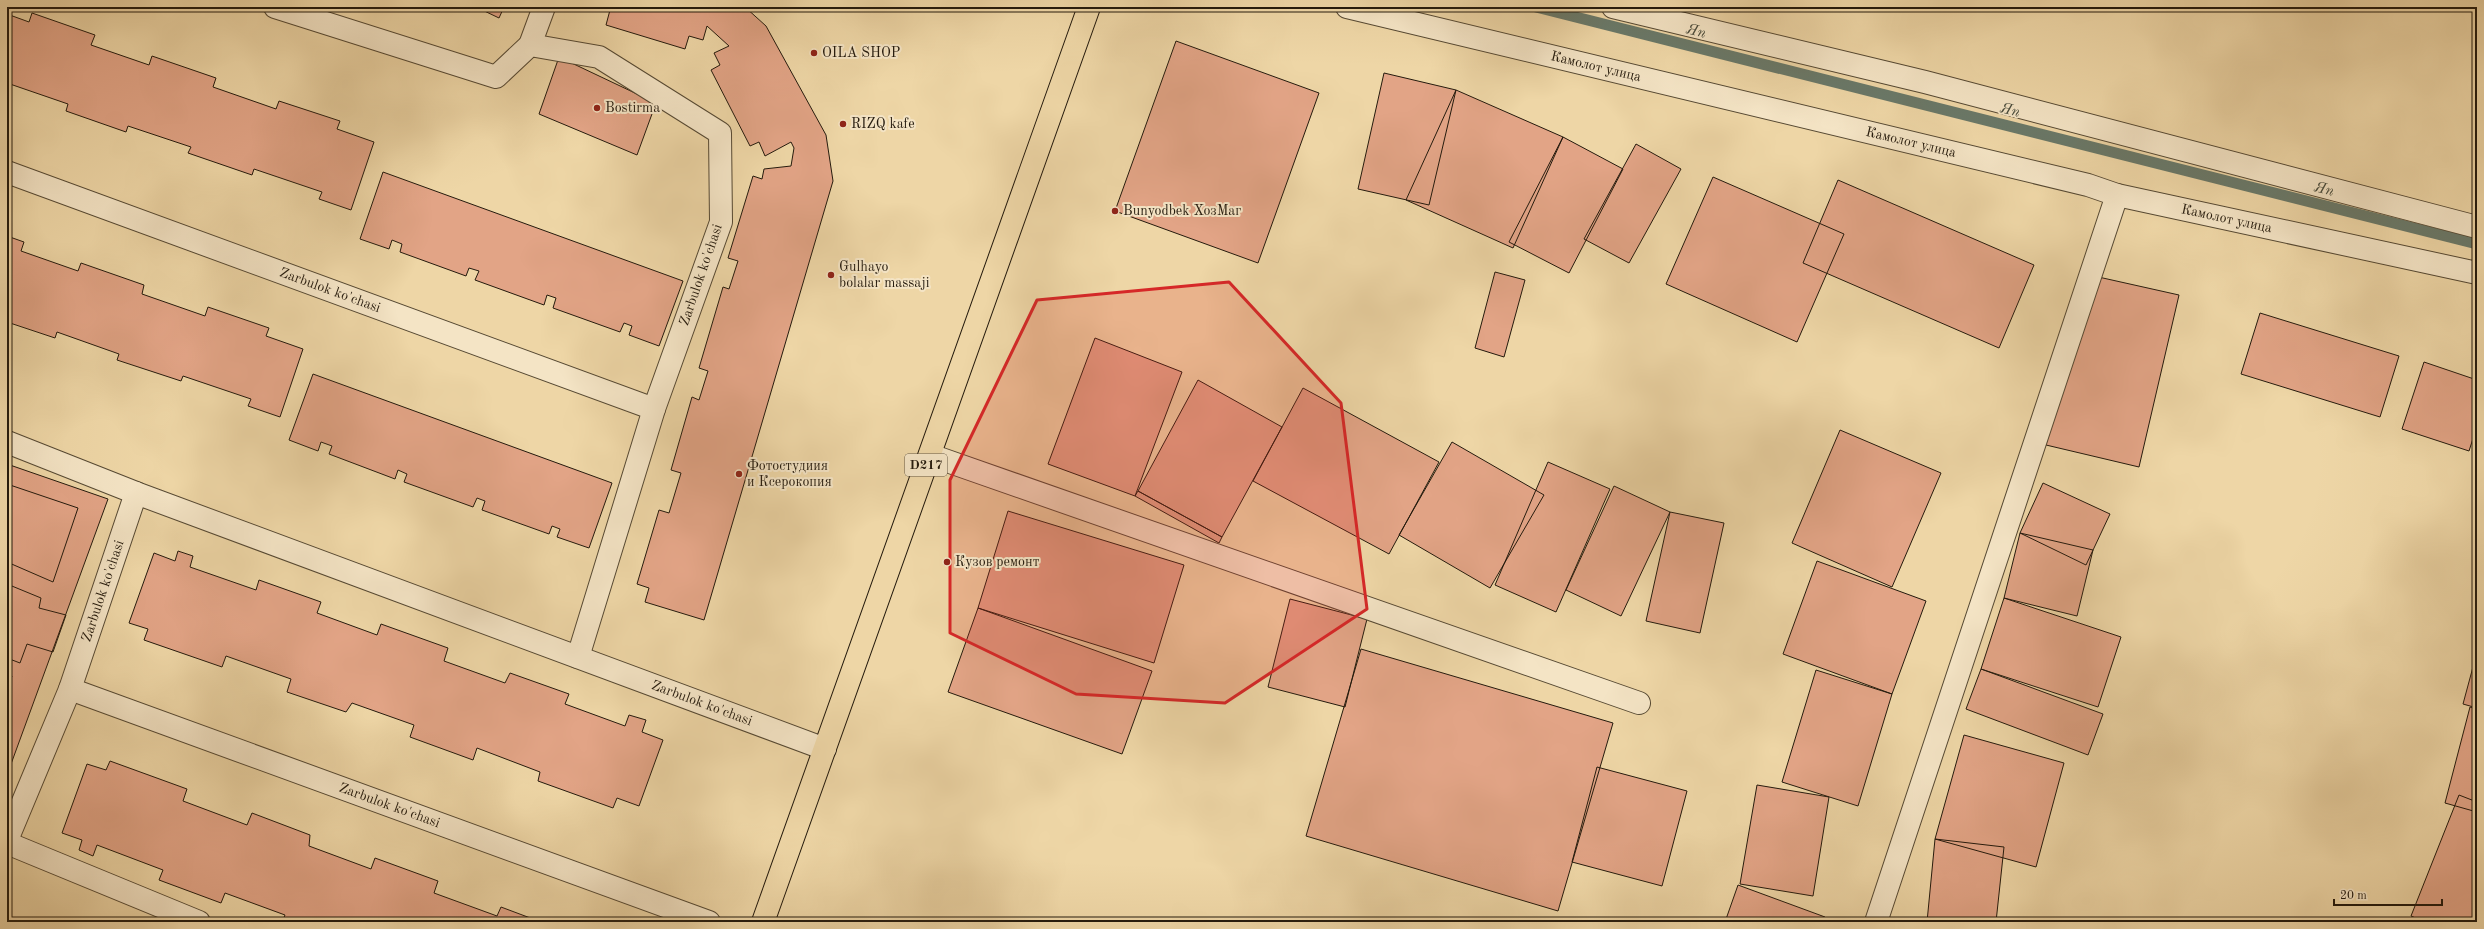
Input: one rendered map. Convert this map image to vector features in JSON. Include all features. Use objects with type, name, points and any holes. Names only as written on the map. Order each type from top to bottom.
[{"type":"main road","name":"D217","points":[[763,922],[1089,7]]},
{"type":"street","points":[[275,7],[496,77],[530,45],[544,7]]},
{"type":"street","name":"Камолот улица","points":[[1347,7],[2088,185],[2117,195],[2477,273]]},
{"type":"street","points":[[1613,7],[1925,82],[2477,227]]},
{"type":"street","name":"Zarbulok ko'chasi","points":[[530,45],[599,57],[720,133],[721,222],[654,409],[578,657]]},
{"type":"street","name":"Zarbulok ko'chasi","points":[[7,172],[654,409]]},
{"type":"street","points":[[1876,922],[2117,195]]},
{"type":"street","name":"Zarbulok ko'chasi","points":[[7,442],[136,493],[825,749]]},
{"type":"street","points":[[930,455],[1639,703]]},
{"type":"street","name":"Zarbulok ko'chasi","points":[[7,840],[70,689],[136,493]]},
{"type":"street","name":"Zarbulok ko'chasi","points":[[70,689],[709,922]]},
{"type":"street","points":[[7,843],[199,922]]},
{"type":"highlighted area","points":[[1229,282],[1341,403],[1367,609],[1225,703],[1076,694],[950,633],[950,480],[1037,300]]},
{"type":"building","points":[[476,7],[504,7],[499,18]]},
{"type":"building","points":[[600,7],[745,7],[766,26],[826,135],[833,181],[704,620],[645,602],[649,588],[637,584],[659,510],[669,513],[681,473],[671,470],[692,397],[699,400],[708,371],[699,368],[723,287],[729,289],[738,261],[728,258],[753,176],[762,179],[764,169],[791,166],[794,148],[791,142],[765,156],[759,142],[750,146],[711,70],[720,65],[714,53],[729,46],[707,26],[703,40],[689,36],[685,49],[606,25],[610,10]]},
{"type":"building","points":[[32,13],[95,35],[91,45],[149,65],[152,56],[216,78],[213,87],[276,109],[279,101],[340,121],[337,129],[374,142],[351,210],[319,199],[322,192],[254,169],[252,175],[188,153],[191,147],[128,126],[126,132],[66,111],[68,104],[7,83],[7,14],[29,22]]},
{"type":"building","points":[[1176,41],[1319,93],[1258,263],[1115,211]]},
{"type":"building","name":"Bostirma","points":[[559,57],[656,103],[637,155],[539,114]]},
{"type":"building","points":[[1384,73],[1456,90],[1429,205],[1358,189]]},
{"type":"building","points":[[1456,90],[1563,137],[1513,248],[1406,200]]},
{"type":"building","points":[[1563,137],[1623,169],[1569,273],[1509,242]]},
{"type":"building","points":[[1636,144],[1681,169],[1629,263],[1584,239]]},
{"type":"building","points":[[383,172],[683,281],[659,346],[629,335],[632,326],[624,323],[620,332],[553,308],[556,298],[547,295],[544,305],[475,280],[479,271],[469,268],[466,276],[400,252],[402,244],[392,240],[389,249],[360,239]]},
{"type":"building","points":[[1713,177],[1844,234],[1797,342],[1666,284]]},
{"type":"building","points":[[1838,180],[2034,265],[1999,348],[1803,263]]},
{"type":"building","points":[[7,236],[24,242],[21,251],[78,271],[81,263],[144,285],[142,294],[205,316],[208,307],[269,328],[266,336],[303,349],[280,417],[248,406],[251,399],[183,376],[181,381],[117,360],[119,354],[57,332],[55,338],[7,322]]},
{"type":"building","points":[[1495,272],[1525,280],[1504,357],[1475,348]]},
{"type":"building","points":[[2085,274],[2179,295],[2139,467],[2046,445]]},
{"type":"building","points":[[2260,313],[2399,356],[2380,417],[2241,374]]},
{"type":"building","points":[[1095,338],[1182,372],[1135,496],[1048,464]]},
{"type":"building","points":[[2424,362],[2477,380],[2477,426],[2469,451],[2402,429]]},
{"type":"building","points":[[313,374],[612,483],[589,548],[557,537],[560,529],[552,526],[549,534],[482,510],[485,501],[477,498],[473,507],[404,482],[407,474],[398,470],[395,479],[329,454],[332,446],[321,442],[318,451],[289,440]]},
{"type":"building","points":[[1198,380],[1282,427],[1222,537],[1138,491]]},
{"type":"building","points":[[1303,388],[1439,462],[1389,554],[1253,481]]},
{"type":"building","points":[[1840,430],[1941,473],[1892,587],[1792,543]]},
{"type":"building","points":[[1452,442],[1544,495],[1490,588],[1399,535]]},
{"type":"building","points":[[1548,462],[1610,489],[1556,612],[1495,585]]},
{"type":"building","points":[[7,464],[108,499],[7,775]]},
{"type":"building","points":[[2043,483],[2110,514],[2086,565],[2020,533]]},
{"type":"building","points":[[7,484],[78,508],[53,582],[7,562]]},
{"type":"building","points":[[1614,486],[1670,512],[1621,616],[1566,590]]},
{"type":"building","points":[[1138,491],[1222,537],[1219,543],[1135,496]]},
{"type":"building","points":[[1008,511],[1184,565],[1154,663],[978,608]]},
{"type":"building","points":[[1670,512],[1724,523],[1700,633],[1646,621]]},
{"type":"building","points":[[2020,533],[2093,550],[2077,616],[2004,598]]},
{"type":"building","points":[[178,551],[193,556],[190,567],[256,590],[259,580],[321,602],[317,613],[377,635],[381,624],[448,648],[444,661],[505,683],[510,673],[569,694],[565,704],[625,726],[629,715],[646,720],[642,732],[663,740],[639,806],[617,798],[613,808],[538,781],[540,772],[477,748],[473,760],[410,737],[414,725],[352,703],[346,712],[287,692],[291,679],[226,656],[222,667],[144,640],[148,629],[129,623],[154,553],[175,561]]},
{"type":"building","points":[[1817,561],[1926,601],[1892,694],[1783,654]]},
{"type":"building","points":[[7,584],[41,598],[39,608],[66,615],[53,652],[27,644],[20,663],[7,658]]},
{"type":"building","points":[[2004,598],[2121,637],[2098,707],[1981,669]]},
{"type":"building","points":[[1290,599],[1367,619],[1345,707],[1268,687]]},
{"type":"building","points":[[978,608],[1152,671],[1122,754],[948,692]]},
{"type":"building","points":[[1361,649],[1613,723],[1558,911],[1306,836]]},
{"type":"building","points":[[2477,652],[2477,708],[2463,704]]},
{"type":"building","points":[[1981,669],[2103,714],[2088,755],[1966,709]]},
{"type":"building","points":[[1816,670],[1892,694],[1858,806],[1782,782]]},
{"type":"building","points":[[7,674],[12,676],[7,690]]},
{"type":"building","points":[[2470,707],[2477,709],[2477,812],[2445,803]]},
{"type":"building","points":[[1964,735],[2064,763],[2036,867],[1935,839]]},
{"type":"building","points":[[110,761],[187,789],[183,801],[247,825],[252,813],[310,835],[309,846],[371,869],[375,858],[438,881],[434,893],[497,916],[501,907],[541,922],[282,922],[285,915],[225,893],[221,903],[159,880],[163,870],[97,845],[93,856],[79,850],[82,840],[62,833],[87,764],[106,770]]},
{"type":"building","points":[[1597,767],[1687,791],[1662,886],[1572,862]]},
{"type":"building","points":[[1757,785],[1829,797],[1813,896],[1740,884]]},
{"type":"building","points":[[2459,795],[2477,802],[2477,922],[2425,922],[2411,916]]},
{"type":"building","points":[[1935,839],[2004,847],[1996,922],[1927,922]]},
{"type":"building","points":[[1738,885],[1825,917],[1823,922],[1725,922]]},
{"type":"waterway","name":"Яп","points":[[1536,7],[2477,244]]},
{"type":"place","name":"OILA SHOP","points":[[814,53]]},
{"type":"place","name":"Bostirma","points":[[597,108]]},
{"type":"place","name":"RIZQ kafe","points":[[843,124]]},
{"type":"place","name":"Bunyodbek ХозМаг","points":[[1115,211]]},
{"type":"place","name":"Gulhayo bolalar massaji","points":[[831,275]]},
{"type":"place","name":"Фотостудиия и Ксерокопия","points":[[739,474]]},
{"type":"place","name":"Кузов ремонт","points":[[947,562]]}]
